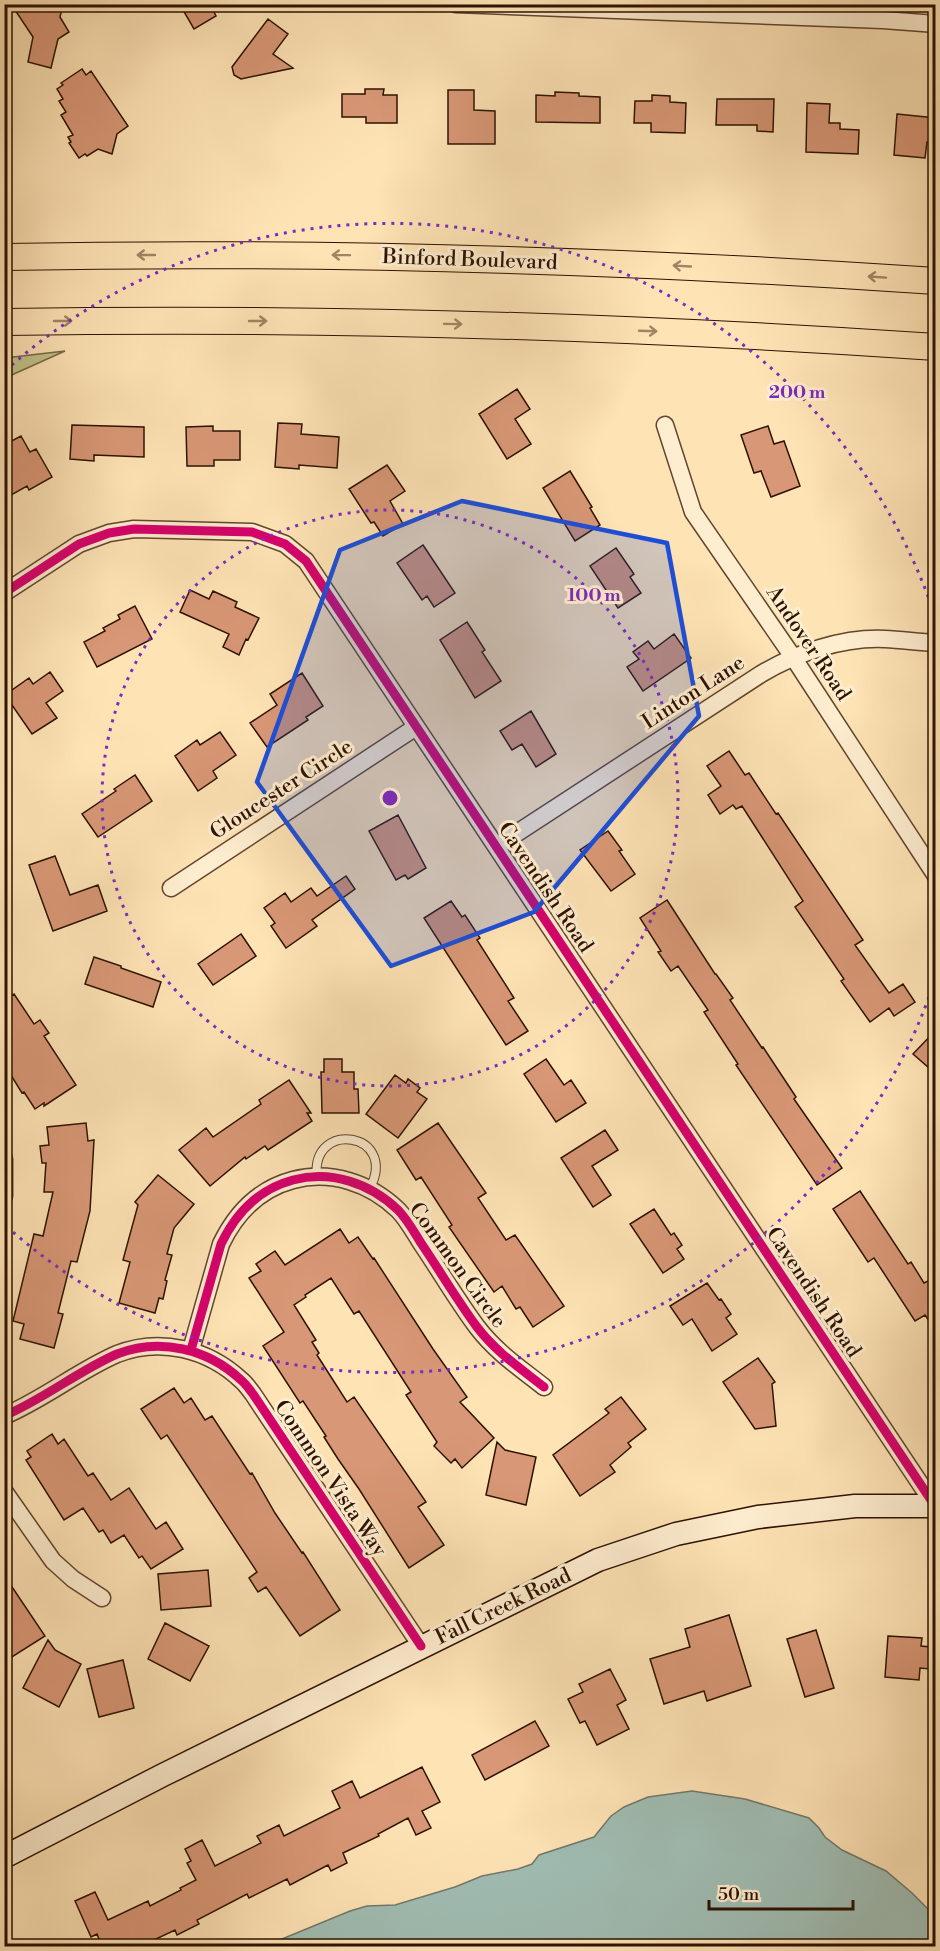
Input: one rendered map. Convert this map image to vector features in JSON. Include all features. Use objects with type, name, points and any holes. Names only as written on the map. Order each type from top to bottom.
[{"type":"main road","name":"Binford Boulevard","points":[[4,257],[185,255],[435,257],[645,264],[936,281]]},
{"type":"main road","points":[[4,322],[185,320],[459,324],[763,336],[936,347]]},
{"type":"main road","name":"Fall Creek Road","points":[[4,1857],[589,1564],[676,1534],[748,1518],[873,1505],[935,1506]]},
{"type":"street","points":[[456,4],[883,12],[936,24]]},
{"type":"street","name":"Andover Road","points":[[665,425],[693,512],[793,657],[936,876]]},
{"type":"street","name":"Cavendish Road","points":[[4,593],[71,548],[109,533],[134,529],[243,531],[260,534],[285,544],[312,568],[935,1506]]},
{"type":"street","name":"Linton Lane","points":[[497,846],[761,674],[793,657],[836,645],[870,639],[936,643]]},
{"type":"street","name":"Gloucester Circle","points":[[171,888],[416,727]]},
{"type":"street","points":[[4,1159],[4,1196]]},
{"type":"street","name":"Common Circle","points":[[191,1350],[218,1253],[234,1221],[252,1201],[266,1191],[290,1181],[317,1177],[344,1179],[370,1188],[403,1216],[483,1334],[508,1360],[544,1387]]},
{"type":"street","name":"Common Vista Way","points":[[4,1416],[23,1408],[119,1354],[155,1346],[191,1350],[218,1362],[240,1379],[253,1394],[421,1647]]},
{"type":"street","points":[[4,1491],[52,1561],[73,1580],[102,1598]]},
{"type":"lane","points":[[317,1177],[317,1164],[325,1147],[342,1139],[354,1139],[367,1147],[375,1159],[376,1174],[370,1188]]},
{"type":"highlighted area","points":[[462,501],[667,543],[699,716],[534,912],[391,966],[257,782],[340,550]]},
{"type":"green space","points":[[65,351],[5,378],[5,358]]},
{"type":"water","points":[[692,1791],[745,1799],[809,1818],[825,1837],[842,1850],[886,1871],[935,1916],[935,1946],[265,1946],[350,1911],[367,1906],[395,1905],[455,1887],[482,1876],[532,1864],[539,1855],[594,1837],[611,1816],[624,1807],[648,1797]]},
{"type":"building","points":[[11,4],[63,4],[60,17],[69,32],[58,39],[51,68],[28,62],[33,37]]},
{"type":"building","points":[[192,4],[210,4],[216,16],[194,29],[183,10]]},
{"type":"building","points":[[268,19],[288,34],[273,54],[293,68],[241,79],[234,75],[232,67]]},
{"type":"building","points":[[82,69],[86,75],[91,71],[128,126],[117,134],[112,154],[98,149],[79,158],[69,143],[71,142],[68,137],[73,135],[61,115],[66,112],[59,101],[63,99],[57,89],[63,85],[61,83]]},
{"type":"building","points":[[365,89],[384,89],[383,95],[397,95],[397,123],[366,123],[366,117],[342,117],[342,94],[365,94]]},
{"type":"building","points":[[448,90],[474,90],[474,110],[495,111],[495,144],[448,144]]},
{"type":"building","points":[[555,92],[600,97],[600,123],[536,122],[536,95],[555,96]]},
{"type":"building","points":[[652,95],[670,96],[670,102],[686,103],[685,133],[651,132],[651,123],[634,123],[635,101],[652,101]]},
{"type":"building","points":[[717,99],[774,99],[773,132],[757,131],[757,125],[716,125]]},
{"type":"building","points":[[807,103],[830,104],[829,123],[840,123],[840,129],[859,130],[858,154],[806,152]]},
{"type":"building","points":[[897,114],[936,118],[936,143],[927,142],[925,158],[894,155]]},
{"type":"building","points":[[517,389],[530,409],[515,419],[531,444],[507,459],[479,414]]},
{"type":"building","points":[[278,423],[302,424],[301,434],[339,437],[337,468],[299,465],[299,469],[275,467]]},
{"type":"building","points":[[72,425],[144,427],[144,457],[94,455],[94,461],[70,459]]},
{"type":"building","points":[[213,426],[213,431],[240,431],[240,460],[214,460],[214,466],[187,466],[186,427]]},
{"type":"building","points":[[768,426],[774,444],[784,441],[800,486],[771,497],[761,471],[754,473],[741,435]]},
{"type":"building","points":[[21,436],[30,452],[36,449],[52,477],[29,490],[27,486],[4,499],[4,467],[10,464],[4,454],[4,445]]},
{"type":"building","points":[[387,465],[405,491],[390,501],[403,524],[383,536],[374,522],[371,523],[349,489]]},
{"type":"building","points":[[570,471],[600,525],[575,541],[543,488]]},
{"type":"building","points":[[423,545],[455,593],[434,607],[427,596],[422,600],[397,563]]},
{"type":"building","points":[[616,548],[634,574],[630,577],[641,593],[618,608],[590,566]]},
{"type":"building","points":[[190,590],[209,599],[213,591],[237,602],[235,607],[259,618],[239,655],[223,647],[229,634],[180,612]]},
{"type":"building","points":[[135,606],[152,639],[97,667],[84,642],[105,631],[103,628],[120,619],[118,615]]},
{"type":"building","points":[[467,622],[485,650],[482,652],[501,681],[475,698],[440,640]]},
{"type":"building","points":[[674,634],[691,658],[643,691],[627,667],[639,659],[633,652],[648,641],[654,649]]},
{"type":"building","points":[[50,672],[63,691],[46,703],[57,718],[32,734],[5,695],[29,678],[33,684]]},
{"type":"building","points":[[302,673],[323,706],[306,717],[308,720],[267,747],[250,723],[277,705],[270,694]]},
{"type":"building","points":[[531,711],[556,754],[536,767],[522,744],[512,750],[500,731]]},
{"type":"building","points":[[220,732],[236,755],[213,771],[217,778],[198,791],[175,756],[197,740],[200,745]]},
{"type":"building","points":[[729,751],[745,775],[749,773],[776,814],[778,813],[863,940],[855,945],[889,993],[903,984],[915,1002],[894,1016],[889,1008],[870,1022],[841,981],[844,979],[795,907],[803,901],[742,806],[736,809],[733,805],[720,814],[708,795],[721,786],[707,766]]},
{"type":"building","points":[[135,775],[152,801],[98,837],[82,814]]},
{"type":"building","points":[[398,815],[426,868],[408,879],[405,875],[396,880],[369,831]]},
{"type":"building","points":[[608,831],[635,874],[611,891],[580,850]]},
{"type":"building","points":[[55,856],[70,895],[98,885],[107,911],[53,931],[29,865]]},
{"type":"building","points":[[346,876],[355,889],[312,920],[317,926],[286,948],[271,926],[275,923],[264,908],[285,893],[291,902],[311,888],[317,896]]},
{"type":"building","points":[[667,900],[733,998],[730,1000],[796,1097],[794,1099],[842,1168],[817,1185],[736,1065],[738,1064],[704,1012],[708,1010],[678,966],[671,971],[640,918]]},
{"type":"building","points":[[451,901],[462,917],[465,915],[480,938],[477,940],[514,998],[508,1001],[528,1031],[506,1045],[424,918]]},
{"type":"building","points":[[241,934],[256,956],[213,985],[198,964]]},
{"type":"building","points":[[94,957],[161,982],[153,1007],[85,984]]},
{"type":"building","points":[[14,994],[34,1024],[40,1020],[49,1033],[44,1036],[76,1085],[44,1106],[44,1103],[35,1109],[4,1064],[4,1000]]},
{"type":"building","points":[[936,1030],[936,1074],[913,1054]]},
{"type":"building","points":[[324,1059],[342,1059],[342,1072],[354,1072],[354,1089],[358,1089],[359,1113],[322,1113],[321,1072],[324,1072]]},
{"type":"building","points":[[546,1059],[564,1085],[571,1080],[586,1103],[556,1122],[524,1074]]},
{"type":"building","points":[[395,1075],[406,1083],[408,1079],[420,1088],[417,1092],[427,1099],[398,1138],[366,1114]]},
{"type":"building","points":[[289,1080],[311,1113],[307,1113],[312,1121],[268,1150],[265,1146],[246,1159],[245,1157],[210,1186],[179,1150],[206,1128],[213,1137],[261,1104],[259,1100]]},
{"type":"building","points":[[86,1123],[88,1141],[94,1140],[90,1211],[77,1262],[71,1261],[58,1313],[63,1314],[54,1348],[20,1339],[24,1324],[13,1321],[34,1234],[43,1236],[53,1192],[44,1192],[46,1163],[42,1163],[40,1146],[49,1145],[47,1127]]},
{"type":"building","points":[[438,1123],[486,1193],[478,1198],[506,1240],[515,1235],[564,1306],[533,1327],[520,1307],[516,1309],[502,1286],[494,1292],[449,1227],[452,1225],[421,1177],[416,1180],[397,1150]]},
{"type":"building","points":[[605,1130],[618,1150],[592,1166],[611,1195],[593,1207],[561,1158]]},
{"type":"building","points":[[158,1175],[194,1204],[174,1228],[167,1254],[172,1255],[165,1280],[167,1281],[163,1299],[159,1298],[155,1313],[119,1303],[130,1262],[123,1260],[138,1205],[135,1202]]},
{"type":"building","points":[[860,1191],[908,1264],[911,1262],[924,1283],[930,1280],[936,1289],[936,1331],[925,1315],[915,1321],[874,1258],[868,1262],[833,1209]]},
{"type":"building","points":[[654,1209],[671,1235],[674,1233],[682,1245],[677,1249],[684,1259],[663,1273],[630,1224]]},
{"type":"building","points":[[340,1229],[349,1243],[358,1237],[374,1258],[467,1397],[460,1402],[494,1438],[462,1468],[455,1459],[451,1463],[434,1446],[437,1442],[406,1395],[411,1392],[359,1311],[354,1314],[331,1278],[294,1305],[316,1340],[312,1342],[319,1353],[317,1355],[347,1402],[354,1397],[426,1502],[418,1507],[444,1545],[409,1568],[303,1401],[300,1403],[263,1346],[284,1332],[249,1278],[261,1271],[256,1264],[275,1251],[285,1265]]},
{"type":"building","points":[[707,1283],[731,1314],[726,1318],[737,1334],[712,1351],[692,1319],[683,1325],[670,1306]]},
{"type":"building","points":[[758,1358],[775,1382],[772,1384],[776,1426],[755,1429],[723,1382]]},
{"type":"building","points":[[174,1388],[184,1403],[191,1398],[205,1420],[212,1416],[250,1474],[252,1473],[275,1513],[340,1610],[300,1636],[266,1587],[258,1592],[249,1578],[257,1572],[167,1435],[161,1439],[141,1409]]},
{"type":"building","points":[[621,1397],[646,1429],[628,1443],[631,1447],[610,1465],[615,1472],[580,1496],[553,1455],[609,1413],[605,1409]]},
{"type":"building","points":[[52,1434],[58,1444],[64,1439],[88,1476],[93,1473],[111,1500],[129,1488],[156,1529],[166,1522],[183,1549],[151,1569],[142,1556],[139,1558],[124,1535],[111,1543],[103,1530],[99,1532],[83,1508],[64,1520],[26,1460],[31,1457],[27,1451]]},
{"type":"building","points":[[497,1442],[505,1450],[536,1457],[526,1505],[486,1495]]},
{"type":"building","points":[[208,1570],[211,1606],[161,1610],[158,1574]]},
{"type":"building","points":[[4,1575],[45,1636],[4,1662]]},
{"type":"building","points":[[729,1615],[751,1686],[707,1701],[704,1691],[664,1704],[650,1659],[690,1647],[685,1629]]},
{"type":"building","points":[[165,1623],[209,1646],[190,1681],[148,1659]]},
{"type":"building","points":[[816,1630],[834,1688],[805,1697],[787,1639]]},
{"type":"building","points":[[888,1636],[922,1638],[921,1646],[931,1647],[930,1669],[920,1668],[919,1680],[885,1677]]},
{"type":"building","points":[[48,1640],[55,1650],[81,1664],[59,1707],[23,1688]]},
{"type":"building","points":[[123,1660],[134,1708],[99,1717],[87,1669]]},
{"type":"building","points":[[610,1669],[626,1700],[617,1705],[629,1729],[597,1745],[585,1721],[580,1723],[568,1699],[583,1692],[579,1684]]},
{"type":"building","points":[[535,1721],[549,1746],[485,1780],[472,1755]]},
{"type":"building","points":[[422,1767],[440,1802],[422,1811],[431,1828],[416,1835],[408,1818],[378,1834],[379,1836],[343,1853],[347,1863],[331,1871],[328,1865],[290,1885],[287,1879],[249,1898],[247,1894],[197,1920],[199,1924],[177,1935],[175,1930],[139,1947],[102,1947],[97,1934],[91,1937],[75,1901],[95,1892],[108,1920],[148,1901],[150,1906],[196,1880],[187,1863],[191,1861],[185,1849],[202,1840],[215,1866],[261,1843],[257,1836],[279,1825],[284,1836],[340,1808],[332,1791],[352,1781],[360,1798]]},
{"type":"cycle path","points":[[4,593],[79,544],[109,533],[134,529],[252,532],[285,544],[306,561],[935,1506]]},
{"type":"cycle path","points":[[191,1350],[221,1244],[241,1212],[259,1196],[281,1184],[307,1177],[336,1178],[362,1186],[398,1210],[484,1336],[544,1387]]},
{"type":"cycle path","points":[[4,1416],[33,1402],[89,1368],[133,1349],[150,1347],[183,1349],[214,1360],[241,1380],[253,1394],[421,1646]]}]
